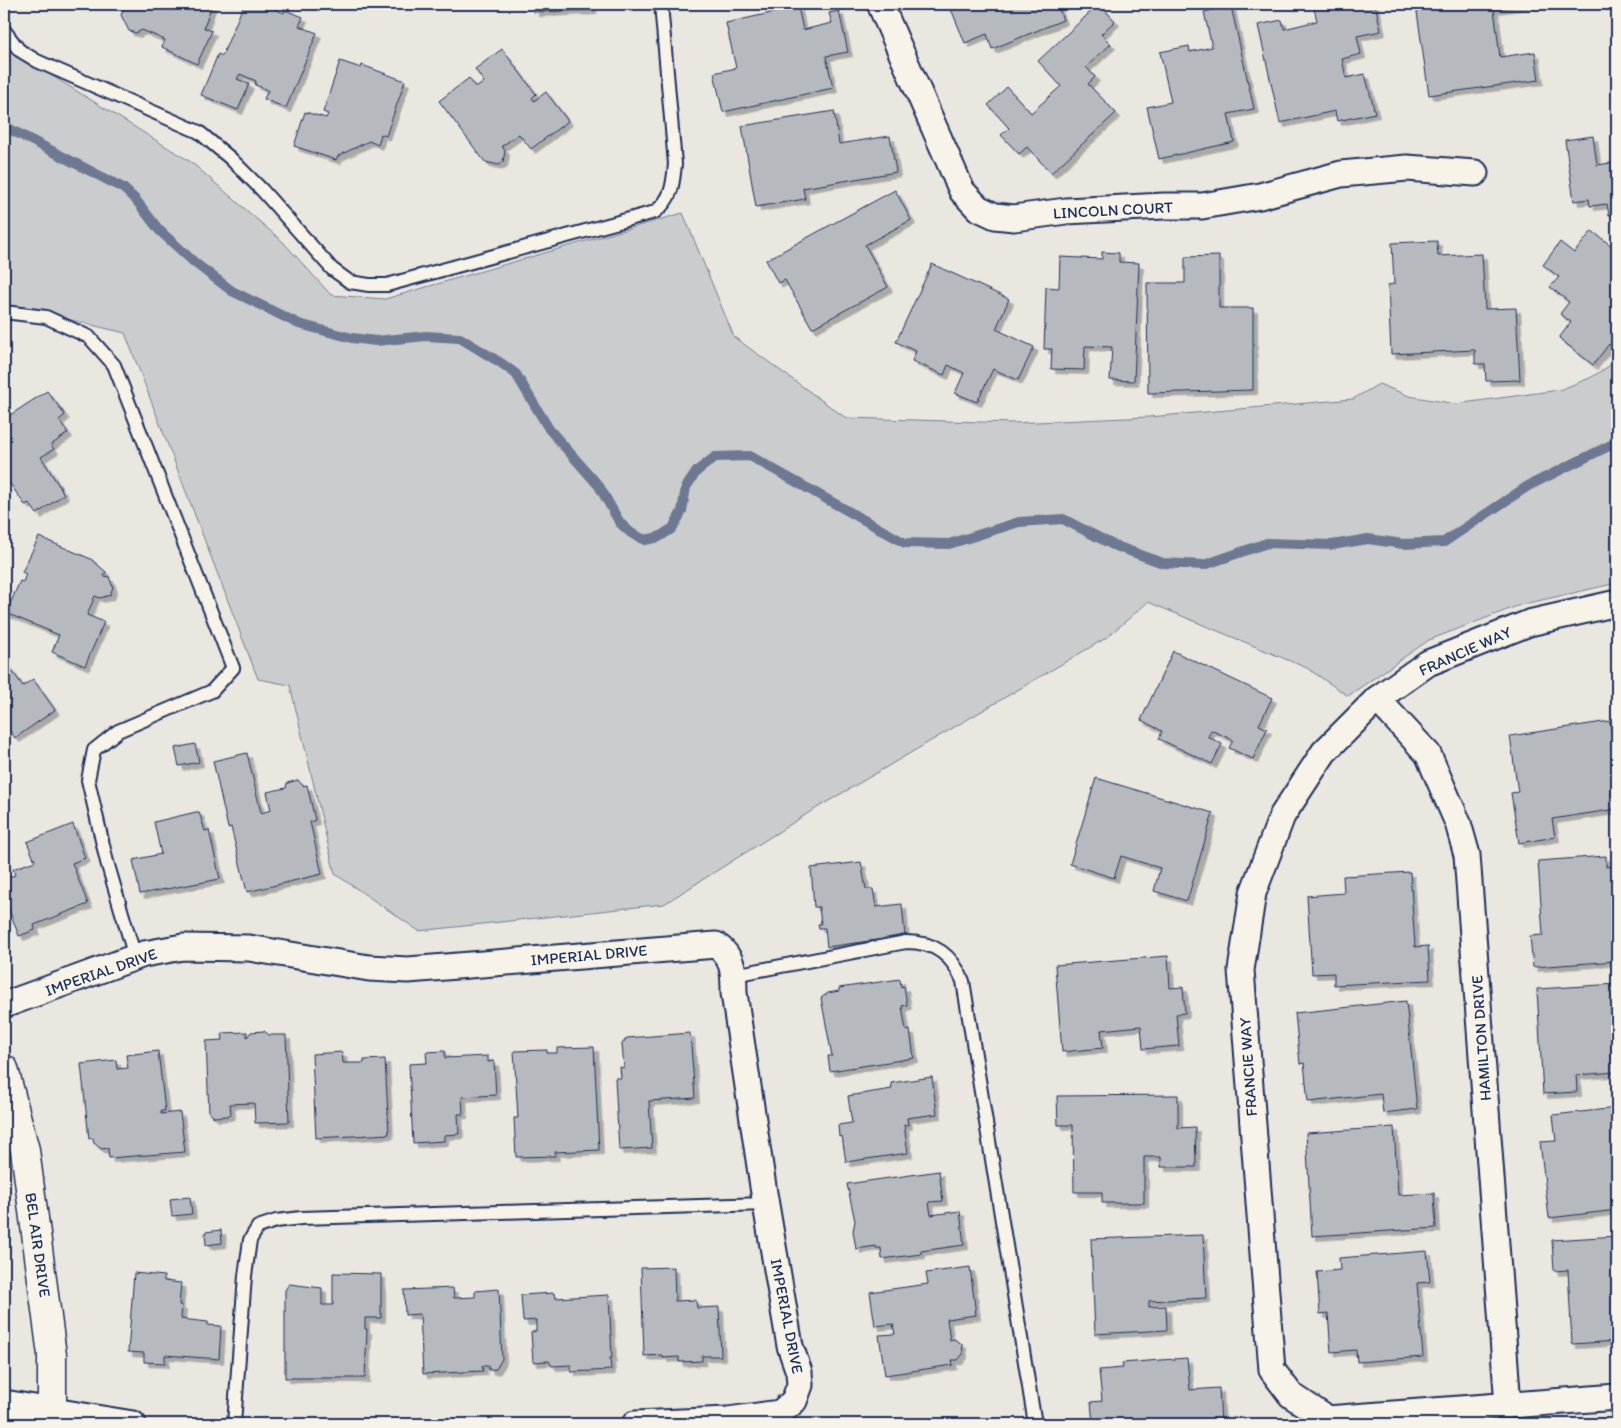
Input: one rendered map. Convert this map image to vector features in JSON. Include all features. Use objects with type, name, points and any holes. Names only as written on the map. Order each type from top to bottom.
[{"type":"street","name":"LINCOLN COURT","points":[[880,4],[962,191],[978,208],[995,216],[1014,218],[1066,211],[1202,206],[1260,196],[1341,174],[1407,168],[1475,173]]},
{"type":"street","name":"FRANCIE WAY","points":[[1617,603],[1529,623],[1510,630],[1428,663],[1377,699],[1324,752],[1282,816],[1253,893],[1241,970],[1272,1370],[1291,1395],[1327,1419],[1617,1397]]},
{"type":"street","name":"HAMILTON DRIVE","points":[[1377,699],[1428,754],[1458,823],[1467,855],[1508,1405]]},
{"type":"street","name":"IMPERIAL DRIVE","points":[[4,1005],[135,957],[183,947],[249,948],[369,968],[408,970],[716,945],[725,952],[734,966],[734,993],[766,1204],[790,1346],[799,1372],[800,1385],[794,1401],[780,1413],[728,1420],[635,1424]]},
{"type":"street","name":"BEL AIR DRIVE","points":[[4,1069],[25,1150],[52,1355],[52,1418]]},
{"type":"street","points":[[4,1403],[52,1418],[133,1424]]},
{"type":"lane","points":[[4,30],[19,50],[37,61],[199,132],[230,158],[262,190],[332,268],[350,282],[369,286],[387,285],[655,212],[666,204],[673,188],[675,164],[661,4]]},
{"type":"lane","points":[[4,312],[46,317],[89,337],[114,365],[233,668],[212,691],[118,731],[94,750],[88,780],[107,862],[135,957]]},
{"type":"lane","points":[[734,974],[906,942],[921,942],[935,947],[948,955],[957,967],[963,981],[1035,1424]]},
{"type":"lane","points":[[234,1424],[245,1276],[250,1240],[258,1228],[276,1221],[300,1218],[766,1204]]},
{"type":"shaded area","points":[[4,46],[191,162],[283,242],[331,295],[385,299],[683,213],[734,337],[846,418],[1014,423],[1149,417],[1353,399],[1379,384],[1409,396],[1456,404],[1559,390],[1590,378],[1617,361],[1617,583],[1520,605],[1429,640],[1348,696],[1307,668],[1148,602],[1106,638],[810,812],[664,904],[419,931],[335,874],[290,685],[258,679],[125,333],[4,304]]},
{"type":"building","points":[[126,4],[212,4],[204,28],[212,31],[197,64],[162,47],[165,40],[142,30],[136,33],[129,31],[121,15]]},
{"type":"building","points":[[244,4],[269,4],[274,6],[274,9],[284,13],[285,10],[303,17],[299,26],[317,33],[286,108],[264,99],[268,90],[255,85],[256,81],[240,74],[237,79],[249,84],[238,110],[201,95],[218,54],[222,56]]},
{"type":"building","points":[[534,4],[592,4],[592,10],[534,12]]},
{"type":"building","points":[[949,4],[1057,4],[1063,20],[992,49],[987,34],[965,43]]},
{"type":"building","points":[[1099,4],[1115,21],[1101,34],[1111,44],[1086,67],[1095,77],[1088,84],[1116,113],[1051,173],[1027,147],[1019,154],[1001,135],[1009,128],[988,105],[1007,87],[1031,113],[1061,86],[1038,61]]},
{"type":"building","points":[[1313,4],[1375,4],[1381,31],[1357,36],[1361,54],[1342,59],[1346,78],[1365,74],[1375,113],[1337,121],[1335,111],[1280,123],[1258,25],[1282,20],[1284,29],[1317,21]]},
{"type":"building","points":[[1532,4],[1494,9],[1500,57],[1535,52],[1539,80],[1429,95],[1416,5]]},
{"type":"building","points":[[1231,6],[1254,109],[1228,114],[1234,142],[1159,159],[1147,107],[1171,102],[1160,52],[1189,46],[1190,52],[1212,47],[1204,12]]},
{"type":"building","points":[[798,7],[803,30],[832,23],[829,13],[839,11],[848,52],[826,56],[833,88],[723,112],[714,73],[736,68],[726,23]]},
{"type":"building","points":[[502,49],[536,94],[532,98],[534,101],[546,92],[568,121],[531,149],[519,134],[502,146],[505,151],[503,162],[499,165],[485,162],[439,101],[469,78],[476,88],[484,82],[475,69]]},
{"type":"building","points":[[340,61],[361,68],[362,65],[405,81],[386,136],[381,134],[378,145],[369,141],[338,156],[336,160],[294,146],[305,112],[326,118],[328,114],[323,112]]},
{"type":"building","points":[[834,111],[839,144],[890,136],[896,172],[803,188],[805,199],[756,207],[742,126]]},
{"type":"building","points":[[1593,136],[1597,165],[1617,162],[1617,214],[1609,215],[1607,204],[1590,206],[1589,199],[1574,201],[1565,140]]},
{"type":"building","points":[[895,190],[911,220],[865,245],[888,287],[812,328],[785,280],[778,283],[766,260]]},
{"type":"building","points":[[1592,231],[1617,250],[1617,350],[1609,344],[1593,365],[1559,338],[1571,322],[1560,314],[1569,302],[1550,287],[1559,277],[1543,265],[1560,242],[1574,253]]},
{"type":"building","points":[[1437,241],[1438,256],[1482,254],[1485,309],[1516,308],[1520,380],[1486,381],[1485,364],[1475,364],[1475,350],[1391,354],[1388,285],[1394,284],[1392,243]]},
{"type":"building","points":[[1102,252],[1119,253],[1119,262],[1139,263],[1134,381],[1110,380],[1112,347],[1085,346],[1084,370],[1051,369],[1052,349],[1044,349],[1046,287],[1059,288],[1060,257],[1102,259]]},
{"type":"building","points":[[1219,256],[1219,308],[1253,308],[1253,390],[1148,393],[1147,283],[1185,283],[1185,257]]},
{"type":"building","points":[[932,264],[1009,299],[996,329],[1034,347],[1018,380],[993,369],[977,402],[955,393],[964,373],[948,365],[944,375],[912,361],[916,351],[896,342]]},
{"type":"building","points":[[47,391],[65,415],[59,420],[68,433],[51,445],[54,449],[41,457],[64,494],[37,514],[29,503],[25,505],[4,475],[4,419]]},
{"type":"building","points":[[39,537],[91,559],[106,572],[104,576],[109,577],[113,587],[110,595],[100,598],[95,596],[87,615],[104,622],[85,666],[52,652],[59,635],[6,613],[20,581],[23,582],[26,574],[22,572]]},
{"type":"building","points":[[1173,651],[1272,698],[1259,725],[1267,729],[1253,759],[1229,748],[1233,740],[1211,730],[1208,737],[1222,744],[1212,764],[1159,739],[1162,731],[1141,720]]},
{"type":"building","points":[[6,663],[23,686],[33,679],[55,710],[15,738],[4,722],[4,664]]},
{"type":"building","points":[[1610,721],[1612,736],[1617,735],[1617,809],[1552,819],[1555,837],[1519,843],[1511,793],[1518,792],[1510,736]]},
{"type":"building","points":[[195,744],[199,762],[179,766],[175,748]]},
{"type":"building","points":[[247,753],[261,813],[271,810],[267,792],[286,788],[287,783],[298,780],[303,786],[307,785],[315,820],[310,822],[322,874],[247,892],[231,827],[228,828],[213,761]]},
{"type":"building","points":[[1096,778],[1213,813],[1187,901],[1154,891],[1160,868],[1121,856],[1114,878],[1070,864]]},
{"type":"building","points":[[199,812],[205,831],[209,830],[220,879],[140,894],[133,860],[161,854],[154,822]]},
{"type":"building","points":[[73,824],[85,858],[72,863],[88,904],[34,925],[35,930],[19,936],[4,897],[4,879],[15,875],[13,869],[35,861],[27,842]]},
{"type":"building","points":[[1606,856],[1606,867],[1617,866],[1617,961],[1533,967],[1530,936],[1543,935],[1538,861]]},
{"type":"building","points":[[861,862],[866,889],[873,889],[876,907],[902,904],[905,936],[827,947],[825,928],[819,928],[818,924],[821,924],[819,907],[814,907],[811,868]]},
{"type":"building","points":[[1410,872],[1415,947],[1428,946],[1430,980],[1334,985],[1334,973],[1312,974],[1307,896],[1344,893],[1343,876]]},
{"type":"building","points":[[1168,956],[1170,988],[1183,987],[1185,1013],[1176,1014],[1179,1046],[1143,1049],[1141,1026],[1101,1030],[1103,1048],[1062,1052],[1055,965]]},
{"type":"building","points":[[900,979],[901,987],[904,986],[907,1005],[902,1006],[906,1031],[910,1030],[914,1058],[830,1071],[828,1056],[832,1056],[821,998],[828,993],[839,991],[839,988]]},
{"type":"building","points":[[1617,984],[1617,1072],[1576,1075],[1577,1092],[1543,1094],[1537,989]]},
{"type":"building","points":[[1406,1001],[1417,1109],[1383,1113],[1381,1094],[1308,1102],[1304,1063],[1300,1064],[1295,1013]]},
{"type":"building","points":[[264,1031],[269,1035],[286,1035],[289,1122],[255,1123],[254,1103],[230,1104],[231,1114],[214,1117],[209,1113],[206,1041],[223,1040],[222,1033],[247,1032],[247,1037],[251,1032]]},
{"type":"building","points":[[690,1033],[695,1098],[649,1101],[652,1148],[619,1150],[615,1078],[621,1078],[620,1067],[624,1068],[622,1044],[627,1038]]},
{"type":"building","points":[[594,1047],[599,1150],[555,1152],[555,1156],[516,1157],[514,1118],[518,1118],[514,1051],[547,1050],[547,1053],[557,1053],[557,1048]]},
{"type":"building","points":[[158,1051],[165,1111],[161,1111],[161,1114],[180,1112],[185,1152],[109,1158],[108,1148],[101,1149],[94,1143],[93,1138],[89,1139],[81,1064],[116,1060],[117,1069],[128,1068],[126,1055]]},
{"type":"building","points":[[445,1051],[445,1058],[488,1056],[488,1062],[494,1061],[496,1095],[462,1097],[463,1114],[458,1114],[459,1134],[444,1135],[444,1141],[413,1143],[409,1064],[427,1063],[426,1052]]},
{"type":"building","points":[[342,1052],[343,1063],[364,1063],[364,1060],[385,1059],[389,1134],[316,1138],[312,1054]]},
{"type":"building","points":[[932,1077],[937,1114],[907,1118],[908,1125],[904,1125],[908,1153],[846,1162],[842,1136],[839,1137],[838,1125],[852,1123],[848,1096],[892,1089],[891,1083]]},
{"type":"building","points":[[1178,1095],[1178,1128],[1195,1127],[1196,1167],[1161,1167],[1161,1157],[1144,1157],[1144,1203],[1102,1203],[1102,1192],[1074,1192],[1073,1125],[1058,1125],[1057,1096]]},
{"type":"building","points":[[1617,1108],[1617,1210],[1549,1218],[1540,1142],[1556,1141],[1553,1115]]},
{"type":"building","points":[[1394,1127],[1398,1195],[1434,1193],[1436,1228],[1312,1236],[1306,1133]]},
{"type":"building","points":[[939,1171],[943,1201],[929,1202],[931,1215],[960,1211],[964,1245],[921,1251],[921,1254],[882,1259],[881,1248],[876,1248],[876,1246],[856,1249],[853,1231],[855,1221],[847,1184]]},
{"type":"building","points":[[190,1197],[192,1214],[172,1216],[170,1199]]},
{"type":"building","points":[[221,1230],[222,1243],[206,1245],[205,1232]]},
{"type":"building","points":[[1203,1235],[1206,1298],[1149,1301],[1149,1307],[1166,1306],[1167,1330],[1095,1334],[1091,1239]]},
{"type":"building","points":[[1617,1236],[1617,1341],[1572,1344],[1568,1270],[1554,1271],[1552,1240]]},
{"type":"building","points":[[1427,1251],[1430,1282],[1417,1283],[1423,1357],[1357,1362],[1356,1350],[1331,1352],[1328,1313],[1320,1314],[1317,1272],[1340,1270],[1339,1258]]},
{"type":"building","points":[[674,1267],[675,1301],[696,1300],[697,1308],[719,1307],[721,1356],[702,1356],[702,1361],[679,1362],[679,1357],[663,1358],[663,1355],[644,1356],[641,1268]]},
{"type":"building","points":[[970,1267],[976,1315],[947,1319],[950,1340],[954,1339],[962,1344],[963,1354],[958,1360],[952,1360],[953,1365],[885,1375],[879,1335],[895,1334],[893,1324],[875,1326],[870,1292],[928,1284],[926,1273]]},
{"type":"building","points":[[134,1273],[164,1276],[164,1281],[181,1283],[179,1305],[182,1305],[181,1319],[208,1322],[208,1325],[221,1326],[219,1359],[165,1355],[165,1363],[144,1362],[144,1353],[128,1352]]},
{"type":"building","points":[[333,1273],[381,1274],[381,1318],[365,1318],[365,1329],[367,1329],[365,1378],[285,1378],[285,1290],[289,1284],[322,1288],[322,1305],[333,1305]]},
{"type":"building","points":[[453,1288],[454,1298],[475,1297],[475,1291],[499,1289],[502,1359],[496,1369],[489,1370],[488,1366],[482,1366],[483,1371],[423,1374],[420,1314],[405,1315],[404,1290]]},
{"type":"building","points":[[554,1293],[555,1298],[609,1295],[611,1370],[571,1372],[571,1365],[552,1366],[549,1361],[533,1362],[531,1332],[536,1331],[536,1320],[523,1321],[521,1295]]},
{"type":"building","points":[[1187,1358],[1190,1390],[1219,1388],[1221,1424],[1093,1424],[1091,1402],[1102,1401],[1099,1370],[1123,1368],[1122,1363]]},
{"type":"waterway","points":[[4,126],[123,188],[136,200],[159,230],[195,263],[232,291],[299,324],[352,338],[376,341],[426,336],[460,338],[501,363],[516,374],[549,429],[599,486],[620,523],[631,533],[645,540],[659,537],[673,528],[682,511],[686,487],[697,471],[715,457],[750,456],[905,543],[949,544],[1019,522],[1063,519],[1113,545],[1163,563],[1204,565],[1267,543],[1332,545],[1368,539],[1403,544],[1444,542],[1528,486],[1617,442]]}]
